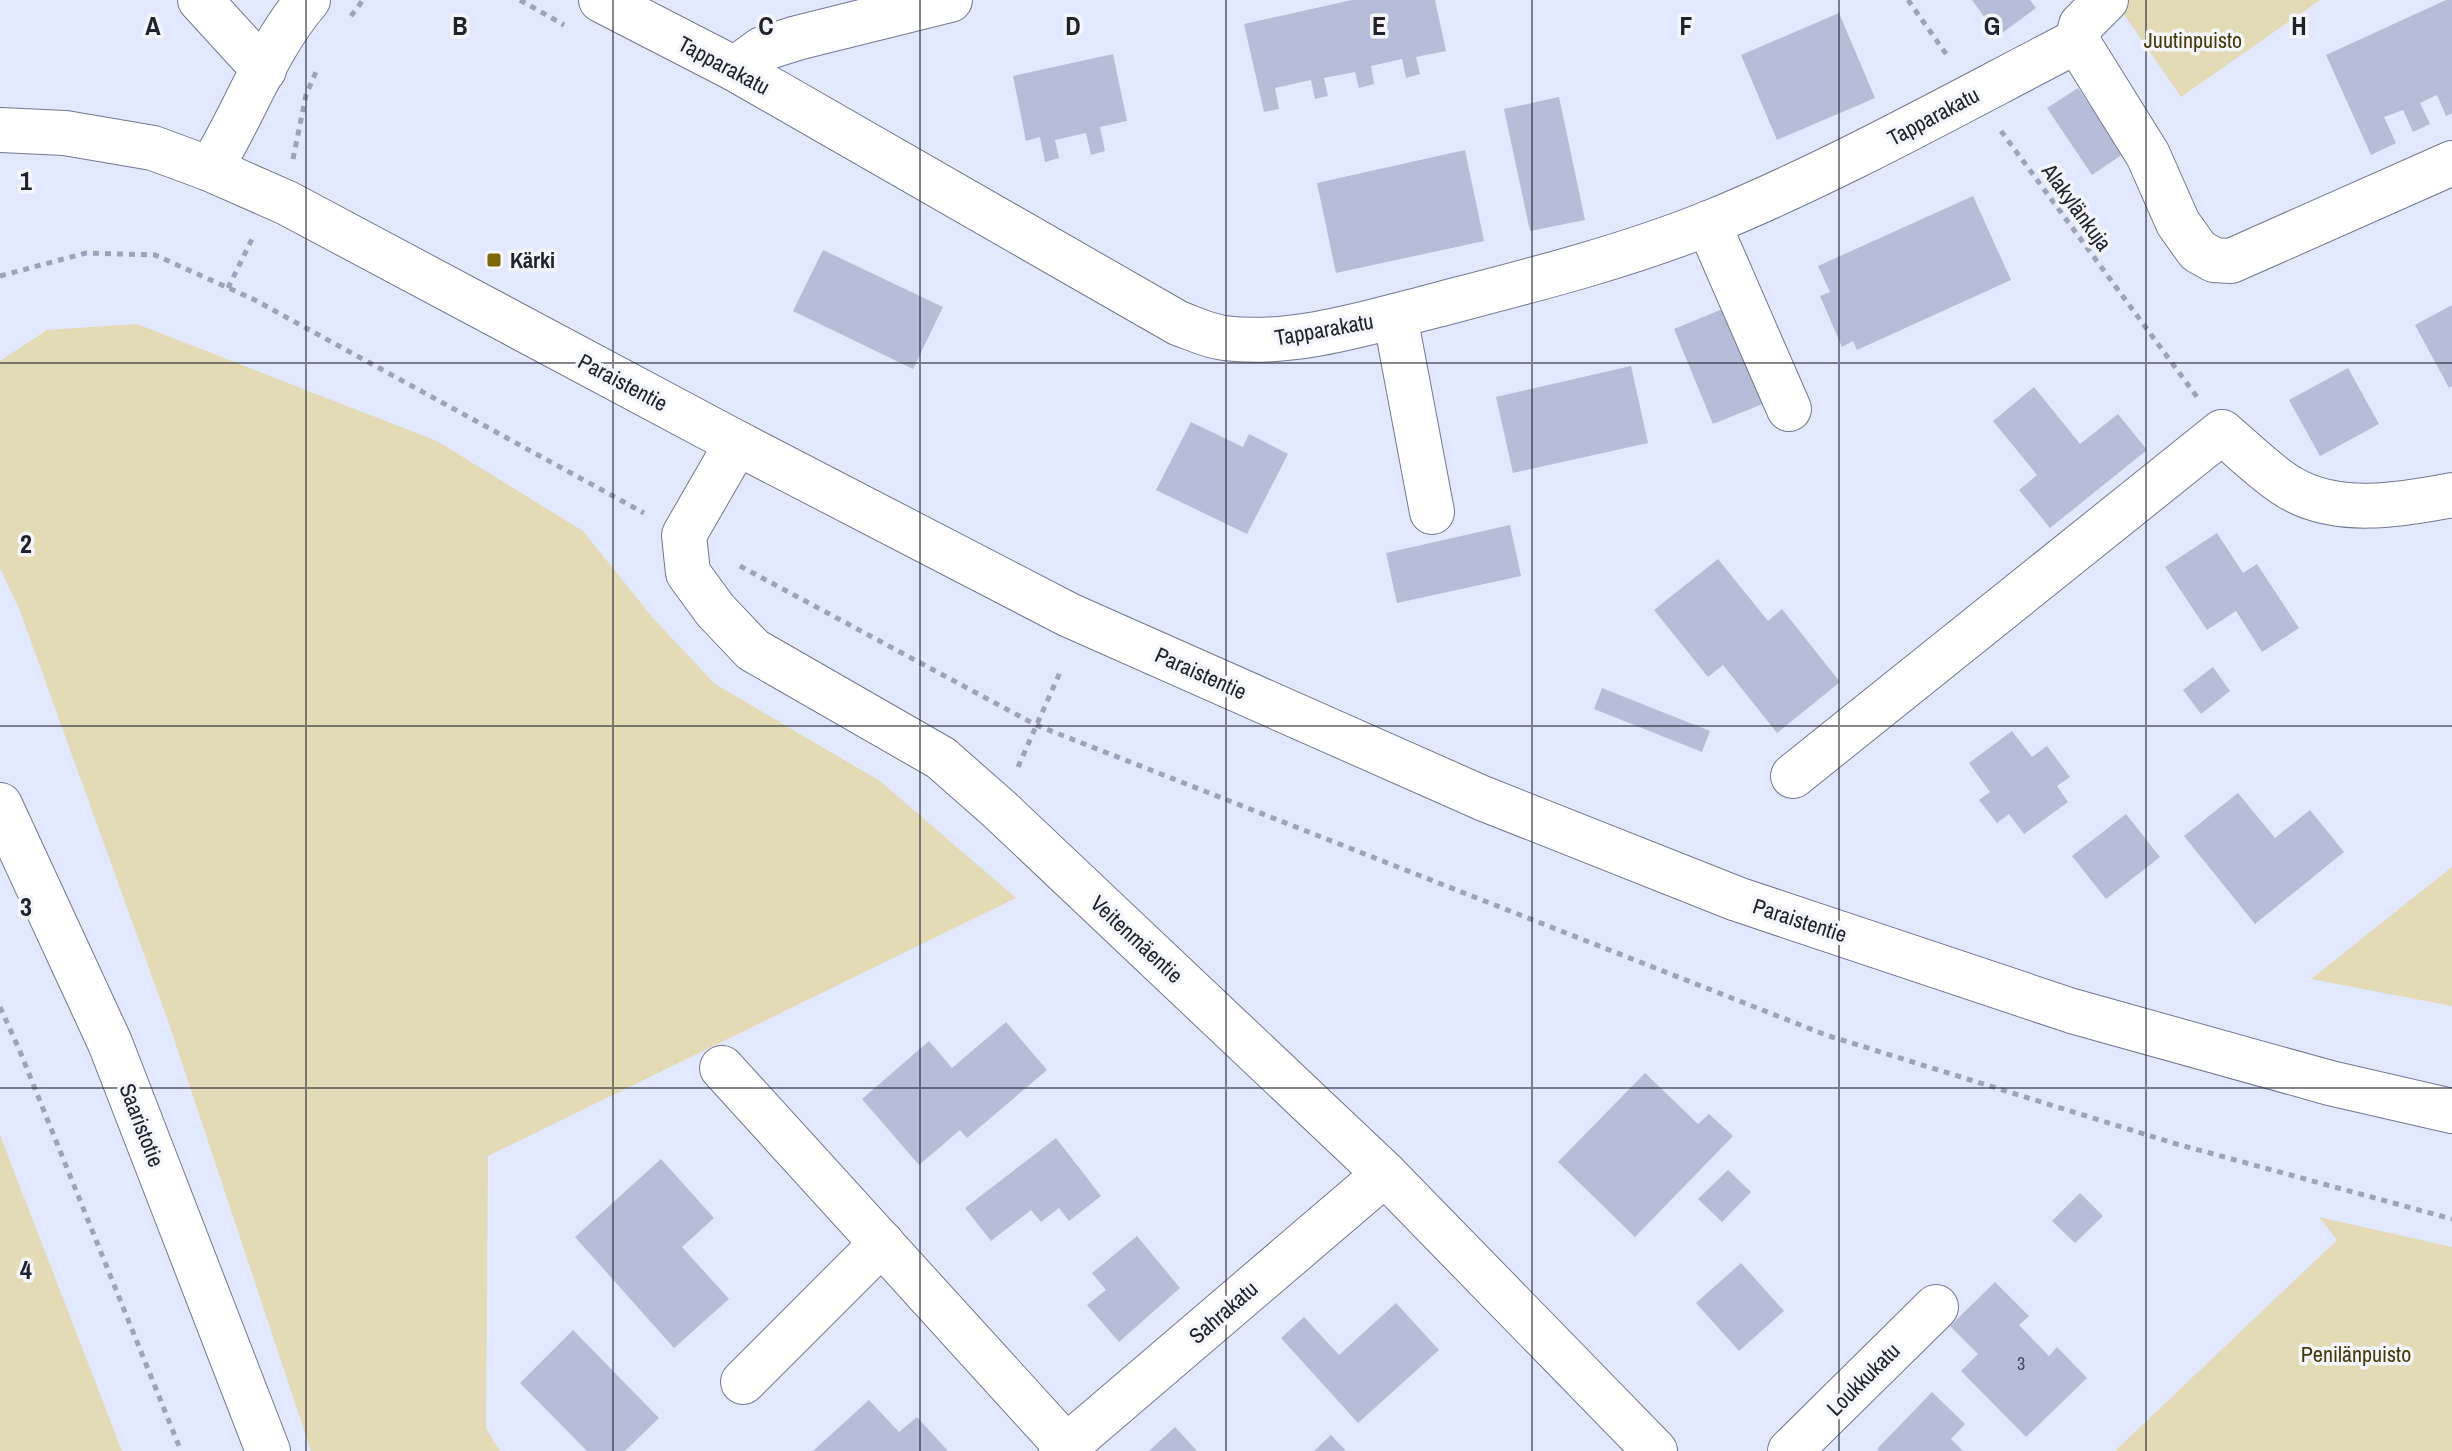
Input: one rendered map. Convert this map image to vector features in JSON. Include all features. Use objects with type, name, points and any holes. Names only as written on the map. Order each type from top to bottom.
[{"type":"street","points":[[200,0],[264,70]]},
{"type":"street","points":[[210,169],[291,20],[308,0]]},
{"type":"street","points":[[735,69],[762,49],[950,0]]},
{"type":"street","points":[[2106,0],[2081,25],[2077,41],[2148,155],[2178,223],[2198,251],[2214,260],[2231,261],[2452,163]]},
{"type":"street","name":"Tapparakatu","points":[[587,15],[735,69],[1178,323],[1222,338],[1282,340],[1395,316],[1542,278],[1629,252],[1708,223],[1839,166],[2077,41]]},
{"type":"street","name":"Paraistentie","points":[[0,130],[65,133],[153,148],[274,197],[1069,615],[1482,798],[1737,899],[2072,1011],[2330,1083],[2452,1111]]},
{"type":"street","points":[[1708,223],[1789,409]]},
{"type":"street","points":[[1395,316],[1432,512]]},
{"type":"street","points":[[1793,776],[2222,432],[2289,488],[2335,505],[2388,504],[2452,495]]},
{"type":"street","points":[[684,535],[737,443]]},
{"type":"street","name":"Veitenmäentie","points":[[684,535],[688,573],[715,610],[753,650],[941,758],[999,809],[1385,1174],[1655,1451]]},
{"type":"street","name":"Saaristotie","points":[[0,805],[110,1043],[268,1451]]},
{"type":"street","points":[[722,1068],[1064,1449]]},
{"type":"street","name":"Sahrakatu","points":[[1064,1449],[1385,1174]]},
{"type":"street","points":[[743,1382],[882,1243]]},
{"type":"street","name":"Loukkukatu","points":[[1790,1451],[1936,1307]]},
{"type":"path","points":[[342,27],[363,0]]},
{"type":"path","points":[[520,0],[587,15]]},
{"type":"path","name":"Alakylänkuja","points":[[1908,0],[2222,432]]},
{"type":"path","points":[[228,288],[292,164],[306,95],[321,61]]},
{"type":"path","points":[[0,276],[86,253],[155,255],[253,299],[859,632],[1036,725],[1826,1035],[2173,1143],[2452,1219]]},
{"type":"path","points":[[1036,725],[1061,670]]},
{"type":"path","points":[[0,1007],[181,1451]]},
{"type":"green space","name":"Juutinpuisto","points":[[2114,0],[2320,0],[2181,97]]},
{"type":"green space","points":[[137,324],[437,441],[583,531],[653,618],[715,684],[880,781],[1016,898],[488,1156],[486,1428],[500,1451],[311,1451],[168,1021],[20,611],[0,568],[0,361],[47,330]]},
{"type":"green space","points":[[2452,867],[2452,1006],[2311,979]]},
{"type":"green space","points":[[0,1135],[122,1451],[0,1451]]},
{"type":"green space","name":"Penilänpuisto","points":[[2319,1217],[2452,1247],[2452,1451],[2115,1451],[2337,1240]]},
{"type":"building","points":[[1352,0],[1435,0],[1446,51],[1416,57],[1420,74],[1406,78],[1402,59],[1371,66],[1374,84],[1359,88],[1355,72],[1324,78],[1328,96],[1315,99],[1311,80],[1275,88],[1279,109],[1264,112],[1244,24]]},
{"type":"building","points":[[1972,0],[2030,0],[2036,8],[1998,36]]},
{"type":"building","points":[[2446,0],[2452,0],[2452,113],[2446,116],[2437,95],[2420,103],[2430,124],[2413,132],[2403,110],[2384,117],[2396,143],[2371,155],[2326,55]]},
{"type":"building","points":[[1839,13],[1875,98],[1777,140],[1741,55]]},
{"type":"building","points":[[1113,54],[1127,121],[1100,127],[1105,151],[1091,155],[1086,133],[1055,140],[1059,158],[1045,162],[1040,137],[1026,141],[1013,76]]},
{"type":"building","points":[[2078,88],[2123,154],[2092,175],[2047,108]]},
{"type":"building","points":[[1559,97],[1585,220],[1530,231],[1504,109]]},
{"type":"building","points":[[1465,150],[1484,241],[1336,273],[1317,183]]},
{"type":"building","points":[[1973,196],[2011,280],[1857,350],[1853,341],[1842,347],[1820,296],[1830,292],[1818,266]]},
{"type":"building","points":[[823,250],[943,307],[913,369],[793,311]]},
{"type":"building","points":[[2452,305],[2452,386],[2449,388],[2415,325]]},
{"type":"building","points":[[1725,308],[1765,403],[1713,424],[1674,329]]},
{"type":"building","points":[[1631,366],[1648,443],[1513,473],[1496,397]]},
{"type":"building","points":[[2348,368],[2379,424],[2320,456],[2289,400]]},
{"type":"building","points":[[2034,387],[2080,444],[2118,414],[2147,450],[2050,528],[2019,490],[2037,475],[1993,421]]},
{"type":"building","points":[[1191,422],[1243,447],[1249,434],[1288,454],[1247,534],[1156,490]]},
{"type":"building","points":[[1510,525],[1521,576],[1397,603],[1386,553]]},
{"type":"building","points":[[2217,533],[2243,573],[2257,564],[2299,628],[2262,652],[2236,611],[2207,630],[2165,567]]},
{"type":"building","points":[[1718,559],[1768,621],[1782,609],[1840,682],[1777,733],[1723,665],[1708,677],[1654,610]]},
{"type":"building","points":[[2213,667],[2230,691],[2201,714],[2183,690]]},
{"type":"building","points":[[1602,688],[1710,731],[1702,752],[1594,709]]},
{"type":"building","points":[[2012,731],[2032,757],[2047,746],[2070,777],[2057,786],[2068,802],[2024,834],[2009,814],[1997,823],[1979,800],[1990,792],[1969,763]]},
{"type":"building","points":[[2238,793],[2275,838],[2310,810],[2344,852],[2255,924],[2184,836]]},
{"type":"building","points":[[2126,814],[2160,857],[2106,899],[2072,856]]},
{"type":"building","points":[[1006,1022],[1047,1070],[967,1138],[960,1130],[919,1165],[862,1099],[929,1041],[952,1068]]},
{"type":"building","points":[[1645,1073],[1698,1124],[1709,1114],[1733,1136],[1635,1237],[1558,1162]]},
{"type":"building","points":[[1056,1138],[1101,1196],[1069,1221],[1059,1208],[1041,1222],[1031,1210],[991,1241],[965,1208]]},
{"type":"building","points":[[661,1159],[714,1218],[682,1247],[729,1299],[674,1348],[575,1237]]},
{"type":"building","points":[[1728,1170],[1751,1192],[1722,1222],[1698,1199]]},
{"type":"building","points":[[2080,1193],[2103,1216],[2075,1243],[2052,1221]]},
{"type":"building","points":[[1137,1236],[1180,1288],[1119,1342],[1087,1305],[1106,1290],[1092,1273]]},
{"type":"building","points":[[1741,1263],[1784,1311],[1739,1351],[1696,1303]]},
{"type":"building","points":[[1995,1282],[2029,1316],[2019,1325],[2049,1356],[2057,1347],[2087,1378],[2026,1437],[1961,1371],[1978,1354],[1950,1326]]},
{"type":"building","points":[[1396,1303],[1439,1350],[1358,1423],[1281,1338],[1304,1317],[1339,1355]]},
{"type":"building","points":[[573,1330],[659,1418],[625,1451],[587,1451],[520,1383]]},
{"type":"building","points":[[1932,1392],[1965,1424],[1951,1439],[1963,1451],[1879,1451],[1877,1449]]},
{"type":"building","points":[[869,1400],[899,1432],[917,1417],[948,1451],[813,1451]]},
{"type":"building","points":[[1175,1427],[1197,1451],[1149,1451]]},
{"type":"building","points":[[1331,1435],[1346,1451],[1314,1451]]},
{"type":"place","name":"Kärki","points":[[494,260]]}]
